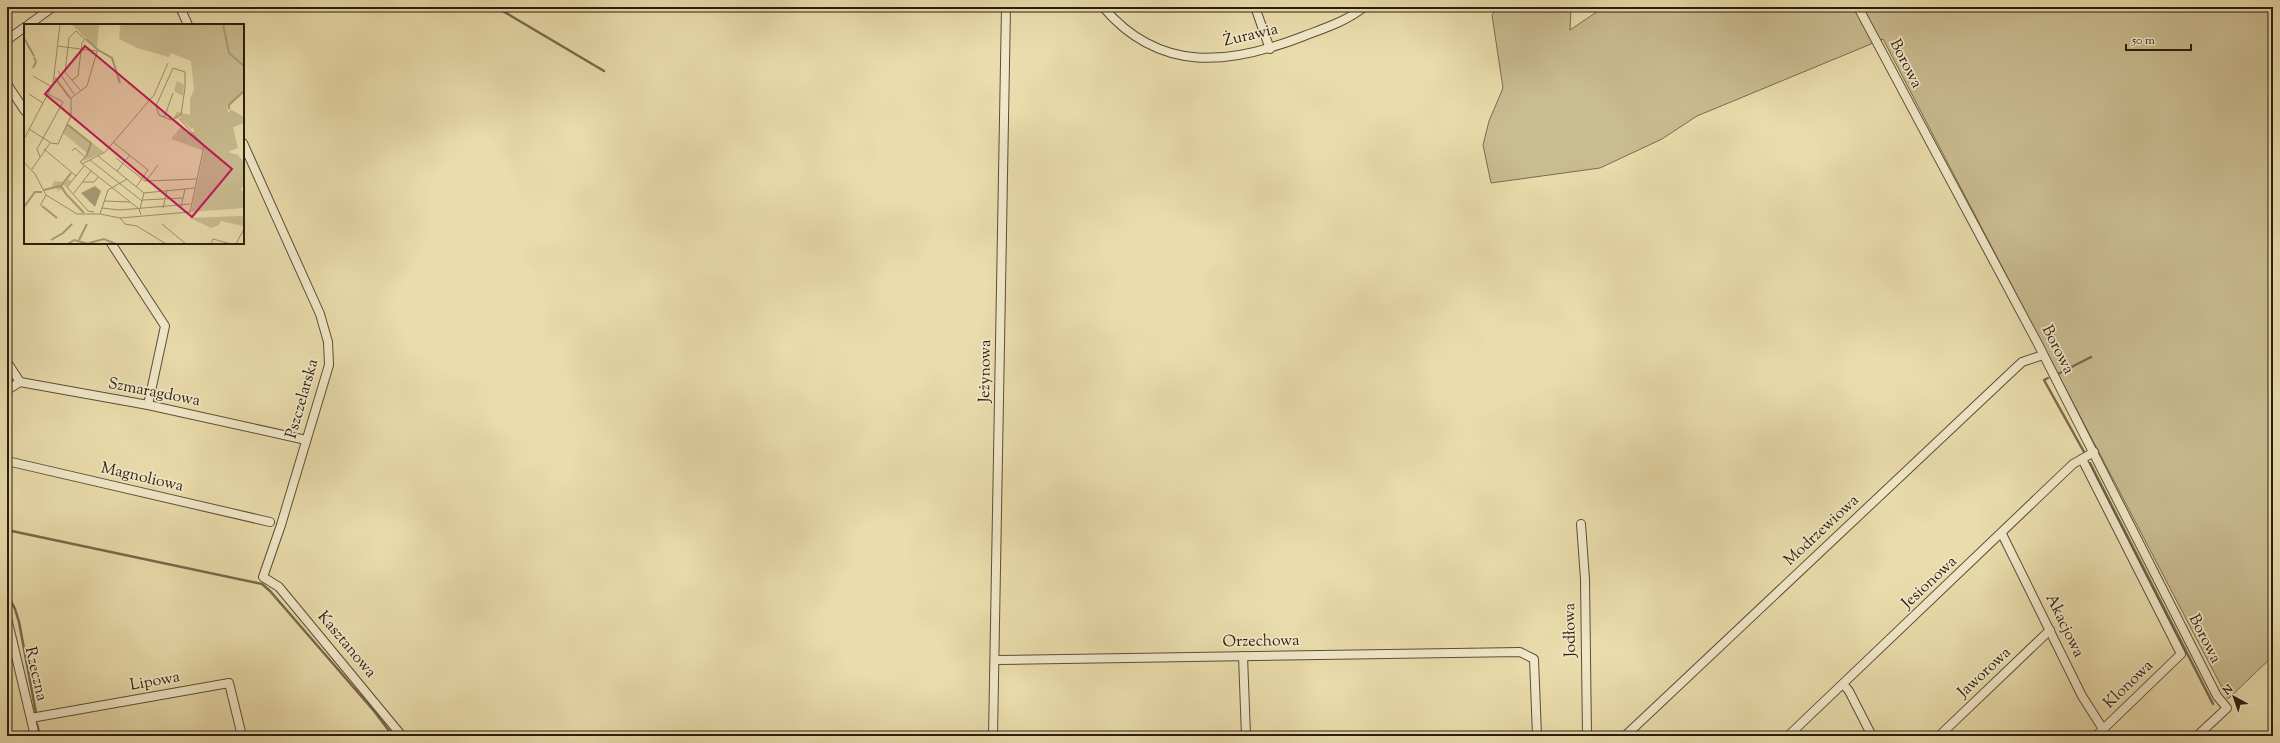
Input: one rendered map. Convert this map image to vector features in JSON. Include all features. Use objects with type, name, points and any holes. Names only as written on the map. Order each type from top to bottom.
[{"type":"street","points":[[29,24],[53,7]]},
{"type":"street","points":[[180,7],[188,24]]},
{"type":"street","name":"Jeżynowa","points":[[994,736],[1006,7]]},
{"type":"street","name":"Żurawia","points":[[1104,7],[1119,25],[1153,45],[1170,52],[1198,59],[1234,57],[1270,49],[1344,20],[1364,7]]},
{"type":"street","points":[[1255,7],[1270,49]]},
{"type":"street","name":"Borowa","points":[[1858,7],[2094,452],[2217,696],[2227,708],[2197,736]]},
{"type":"street","points":[[7,40],[24,28]]},
{"type":"street","points":[[7,84],[24,110]]},
{"type":"street","name":"Pszczelarska","points":[[244,145],[293,251],[320,314],[328,342],[329,365],[281,525],[263,577]]},
{"type":"street","points":[[112,244],[165,326],[148,405]]},
{"type":"street","name":"Modrzewiowa","points":[[1625,736],[2022,362],[2043,355]]},
{"type":"street","points":[[7,362],[20,382],[7,390]]},
{"type":"street","name":"Szmaragdowa","points":[[20,382],[148,405],[306,440]]},
{"type":"street","name":"Jesionowa","points":[[1788,736],[2002,534],[2073,464],[2094,452]]},
{"type":"street","name":"Borowa","points":[[2082,459],[2181,654]]},
{"type":"street","name":"Magnoliowa","points":[[7,461],[270,522]]},
{"type":"street","name":"Jodłowa","points":[[1581,524],[1585,579],[1587,736]]},
{"type":"street","name":"Akacjowa","points":[[2002,534],[2082,696],[2103,729]]},
{"type":"street","name":"Kasztanowa","points":[[263,577],[279,587],[402,736]]},
{"type":"street","name":"Rzeczna","points":[[8,623],[35,736]]},
{"type":"street","name":"Jaworowa","points":[[1938,736],[2050,630]]},
{"type":"street","name":"Orzechowa","points":[[996,660],[1520,652],[1534,659],[1537,736]]},
{"type":"street","name":"Klonowa","points":[[2096,736],[2181,654]]},
{"type":"street","points":[[1243,656],[1246,736]]},
{"type":"street","name":"Lipowa","points":[[31,718],[229,683],[242,736]]},
{"type":"street","points":[[1843,684],[1849,691],[1872,736]]},
{"type":"shaded area","points":[[1498,7],[1571,7],[1570,30],[1604,7],[2273,7],[2273,656],[2228,699],[1883,39],[1697,116],[1662,139],[1600,168],[1491,183],[1483,145],[1489,121],[1503,88],[1492,15]]},
{"type":"waterway","points":[[496,7],[604,71]]},
{"type":"waterway","points":[[2056,375],[2091,357]]},
{"type":"waterway","points":[[2048,378],[2044,380],[2084,452]]},
{"type":"waterway","points":[[2090,463],[2213,704]]},
{"type":"waterway","points":[[7,530],[262,584],[270,591],[374,711],[393,736]]},
{"type":"waterway","points":[[7,593],[15,609],[19,622],[36,713]]},
{"type":"waterway","points":[[37,724],[40,736]]}]
